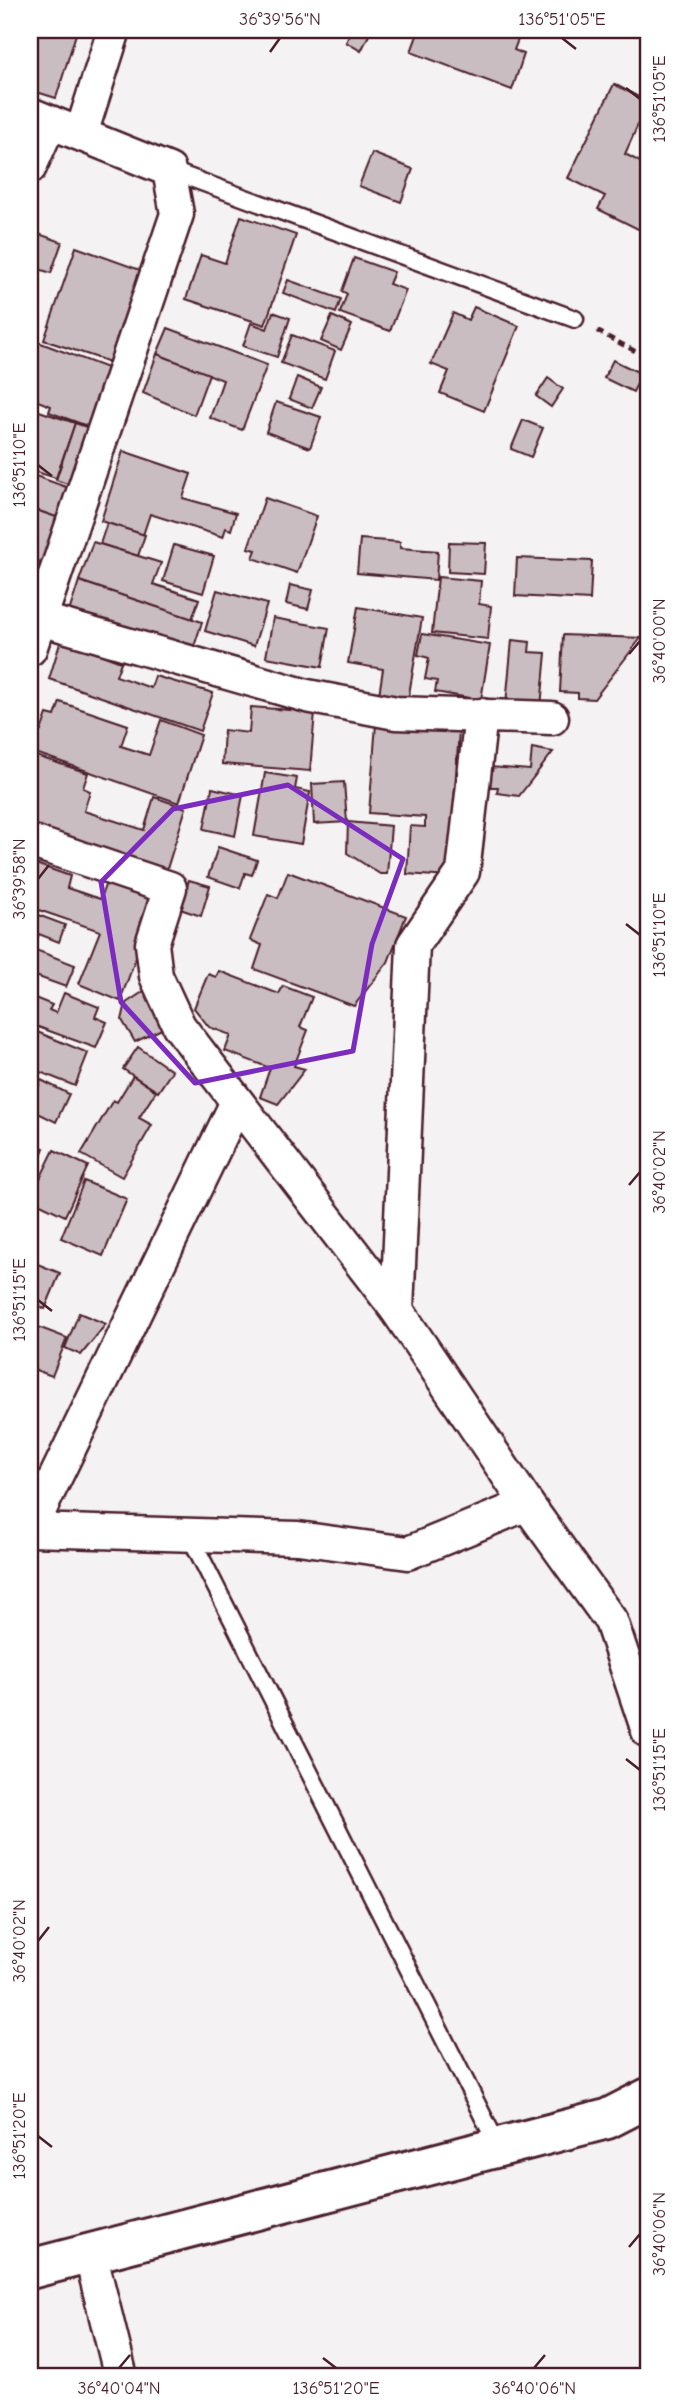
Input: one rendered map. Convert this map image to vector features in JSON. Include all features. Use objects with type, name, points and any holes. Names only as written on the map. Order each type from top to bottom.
[{"type":"street","points":[[81,134],[114,30]]},
{"type":"street","points":[[30,167],[40,118],[169,170],[177,214],[30,649]]},
{"type":"street","points":[[40,619],[307,696],[396,713],[552,718]]},
{"type":"street","points":[[397,1310],[413,945],[463,872],[481,715]]},
{"type":"street","points":[[30,841],[170,888],[152,944],[156,976],[179,1026],[236,1104],[397,1310],[527,1504],[611,1621],[648,1731]]},
{"type":"street","points":[[236,1104],[30,1530],[298,1538],[408,1553],[527,1504]]},
{"type":"street","points":[[30,2269],[607,2119],[648,2098]]},
{"type":"street","points":[[90,2253],[121,2377]]},
{"type":"lane","points":[[169,170],[575,319]]},
{"type":"lane","points":[[190,1536],[499,2147]]},
{"type":"path","points":[[575,319],[648,358]]},
{"type":"highlighted area","points":[[288,785],[403,859],[372,944],[353,1051],[195,1083],[121,1002],[101,882],[173,809]]},
{"type":"building","points":[[39,30],[63,30],[76,34],[56,98],[30,90],[30,60]]},
{"type":"building","points":[[352,30],[369,35],[361,51],[346,42]]},
{"type":"building","points":[[419,30],[508,30],[520,34],[514,50],[524,54],[512,90],[411,52]]},
{"type":"building","points":[[614,84],[648,102],[625,154],[648,166],[648,234],[598,209],[605,196],[568,178]]},
{"type":"building","points":[[372,153],[413,169],[401,202],[359,186]]},
{"type":"building","points":[[241,216],[296,235],[265,325],[186,299],[201,255],[225,263]]},
{"type":"building","points":[[30,231],[62,242],[51,273],[30,266]]},
{"type":"building","points":[[76,247],[143,271],[110,362],[44,340]]},
{"type":"building","points":[[354,258],[394,272],[389,284],[406,290],[390,331],[340,313],[347,294],[342,291]]},
{"type":"building","points":[[288,280],[341,299],[336,313],[283,293]]},
{"type":"building","points":[[474,307],[519,326],[484,411],[440,393],[449,371],[431,364],[453,313],[468,320]]},
{"type":"building","points":[[273,312],[290,318],[277,357],[243,346],[251,323],[267,329]]},
{"type":"building","points":[[332,316],[352,325],[341,350],[321,341]]},
{"type":"building","points":[[168,328],[267,365],[242,430],[210,418],[223,380],[157,354]]},
{"type":"building","points":[[292,335],[335,351],[325,379],[281,363]]},
{"type":"building","points":[[38,342],[110,369],[90,427],[49,412],[51,406],[30,398],[30,362]]},
{"type":"building","points":[[157,354],[209,374],[194,415],[143,393]]},
{"type":"building","points":[[613,360],[642,374],[633,392],[604,378]]},
{"type":"building","points":[[297,377],[321,387],[312,408],[289,399]]},
{"type":"building","points":[[548,378],[563,389],[551,407],[536,396]]},
{"type":"building","points":[[276,402],[321,417],[310,448],[266,432]]},
{"type":"building","points":[[30,408],[75,423],[56,478],[30,470]]},
{"type":"building","points":[[523,420],[543,428],[531,457],[511,449]]},
{"type":"building","points":[[75,423],[92,429],[73,486],[56,480]]},
{"type":"building","points":[[123,451],[191,474],[183,498],[236,513],[231,530],[226,528],[223,537],[150,514],[143,535],[101,521]]},
{"type":"building","points":[[30,474],[69,488],[59,518],[30,508]]},
{"type":"building","points":[[265,498],[317,516],[297,573],[253,558],[256,550],[248,548]]},
{"type":"building","points":[[30,508],[59,518],[44,564],[30,559]]},
{"type":"building","points":[[107,523],[145,535],[138,556],[100,544]]},
{"type":"building","points":[[360,539],[400,542],[400,548],[438,551],[436,580],[357,573]]},
{"type":"building","points":[[93,542],[161,563],[153,584],[199,599],[192,619],[79,581]]},
{"type":"building","points":[[449,542],[486,543],[484,574],[448,572]]},
{"type":"building","points":[[174,545],[214,556],[203,593],[163,581]]},
{"type":"building","points":[[517,558],[592,561],[590,600],[515,596]]},
{"type":"building","points":[[30,562],[45,567],[30,605]]},
{"type":"building","points":[[438,577],[481,581],[479,604],[491,606],[488,639],[432,633]]},
{"type":"building","points":[[79,581],[202,622],[190,659],[163,639],[135,630],[133,637],[67,618]]},
{"type":"building","points":[[290,585],[313,590],[308,609],[286,604]]},
{"type":"building","points":[[217,590],[267,604],[254,646],[205,631]]},
{"type":"building","points":[[358,607],[422,618],[408,700],[379,695],[383,669],[348,663]]},
{"type":"building","points":[[273,618],[329,628],[322,667],[266,657]]},
{"type":"building","points":[[422,634],[490,645],[481,700],[435,692],[437,681],[425,679],[429,658],[418,655]]},
{"type":"building","points":[[563,635],[641,638],[594,699],[578,698],[578,693],[560,692]]},
{"type":"building","points":[[61,640],[121,662],[116,676],[151,688],[155,676],[213,693],[200,731],[49,679]]},
{"type":"building","points":[[512,640],[530,642],[529,652],[546,653],[541,707],[506,704]]},
{"type":"building","points":[[60,702],[128,725],[121,746],[149,755],[161,720],[201,735],[179,803],[30,751],[30,727],[41,731],[47,714],[55,716]]},
{"type":"building","points":[[251,707],[315,712],[310,771],[222,764],[224,730],[249,733]]},
{"type":"building","points":[[376,724],[459,730],[449,877],[407,874],[410,826],[425,827],[425,817],[369,813]]},
{"type":"building","points":[[532,748],[553,752],[519,796],[497,793],[498,787],[487,787],[489,767],[530,770]]},
{"type":"building","points":[[30,754],[88,773],[83,788],[90,791],[84,811],[144,830],[154,797],[186,808],[166,872],[30,829]]},
{"type":"building","points":[[265,773],[297,778],[295,789],[310,792],[301,844],[254,836]]},
{"type":"building","points":[[344,782],[347,822],[314,824],[312,784]]},
{"type":"building","points":[[212,788],[243,795],[235,836],[204,829]]},
{"type":"building","points":[[348,822],[391,826],[387,874],[380,874],[347,853]]},
{"type":"building","points":[[218,847],[257,860],[252,875],[245,873],[240,888],[208,877]]},
{"type":"building","points":[[30,862],[70,876],[67,888],[100,899],[107,880],[157,900],[120,1001],[79,984],[100,931],[30,907]]},
{"type":"building","points":[[288,872],[406,916],[388,962],[354,1006],[254,969],[262,945],[250,940],[268,894],[278,898]]},
{"type":"building","points":[[189,880],[210,886],[201,916],[180,909]]},
{"type":"building","points":[[30,912],[65,925],[59,942],[39,934],[33,949],[75,965],[66,987],[30,974]]},
{"type":"building","points":[[219,971],[279,994],[283,986],[312,997],[300,1027],[308,1030],[294,1066],[305,1069],[278,1104],[260,1097],[270,1068],[225,1051],[231,1035],[209,1027],[194,1008],[208,974],[216,977]]},
{"type":"building","points":[[149,988],[170,1025],[135,1042],[122,1020],[126,1003]]},
{"type":"building","points":[[64,993],[99,1007],[95,1017],[107,1022],[96,1048],[30,1024],[30,996],[52,1005],[49,1010],[56,1013]]},
{"type":"building","points":[[30,1029],[88,1053],[75,1086],[30,1068]]},
{"type":"building","points":[[138,1047],[172,1071],[158,1092],[123,1069]]},
{"type":"building","points":[[133,1076],[156,1091],[139,1118],[152,1125],[122,1177],[81,1154],[113,1100],[117,1102]]},
{"type":"building","points":[[41,1080],[69,1094],[56,1122],[30,1109]]},
{"type":"building","points":[[30,1142],[44,1148],[30,1182]]},
{"type":"building","points":[[54,1150],[88,1166],[65,1216],[30,1199]]},
{"type":"building","points":[[84,1181],[127,1199],[103,1256],[61,1238]]},
{"type":"building","points":[[30,1261],[60,1273],[45,1309],[30,1303]]},
{"type":"building","points":[[79,1313],[106,1324],[81,1355],[65,1348]]},
{"type":"building","points":[[30,1324],[67,1338],[52,1376],[30,1368]]}]
